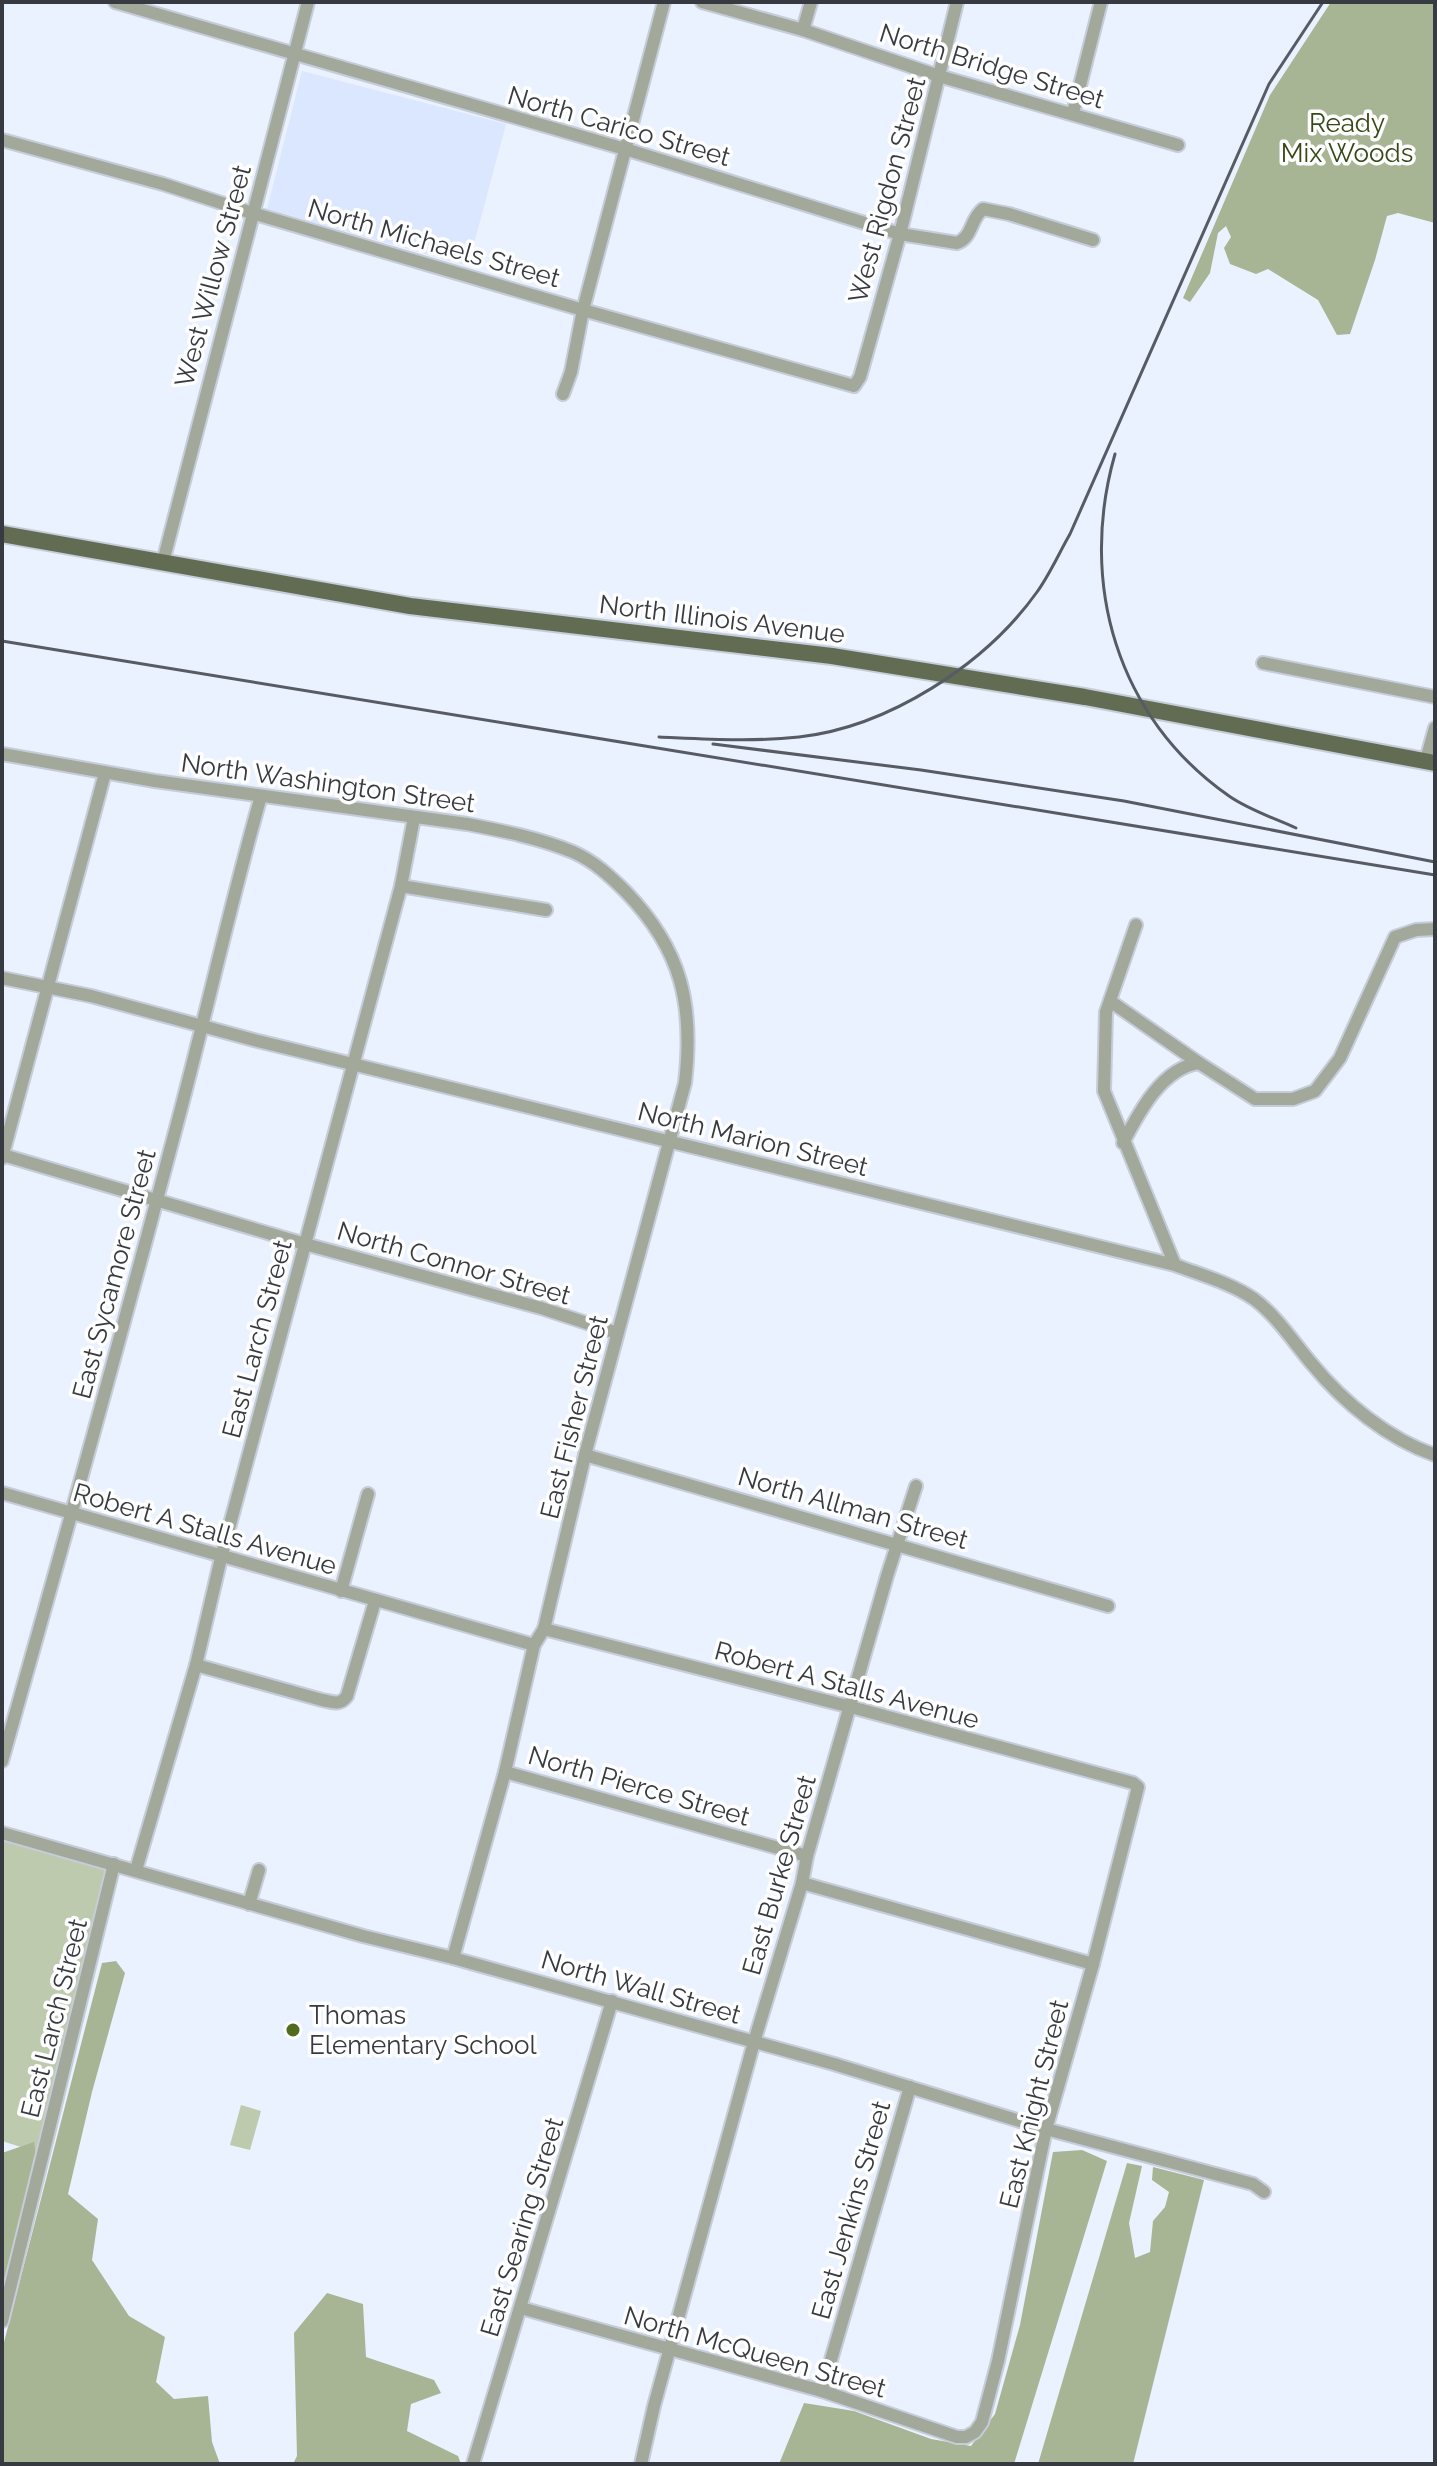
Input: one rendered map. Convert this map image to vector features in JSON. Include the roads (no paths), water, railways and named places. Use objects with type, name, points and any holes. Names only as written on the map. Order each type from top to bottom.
[{"type":"main road","name":"North Illinois Avenue","points":[[2,534],[410,606],[832,656],[1085,697],[1430,762]]},
{"type":"street","name":"North Carico Street","points":[[115,2],[625,149],[900,234],[957,243],[970,234],[976,214],[983,209],[1093,240]]},
{"type":"street","name":"West Willow Street","points":[[163,562],[308,2]]},
{"type":"street","points":[[563,394],[664,2]]},
{"type":"street","name":"North Bridge Street","points":[[702,2],[803,30],[939,76],[1178,145]]},
{"type":"street","points":[[803,30],[811,2]]},
{"type":"street","name":"West Rigdon Street","points":[[854,386],[860,377],[900,234],[957,2]]},
{"type":"street","points":[[1073,113],[1101,2]]},
{"type":"street","name":"North Michaels Street","points":[[2,140],[854,386]]},
{"type":"street","points":[[1263,663],[1435,697]]},
{"type":"street","points":[[1430,762],[1435,728]]},
{"type":"street","name":"North Washington Street","points":[[2,754],[105,773],[467,824],[516,834],[574,853],[611,877],[630,896]]},
{"type":"street","points":[[2,1157],[105,773]]},
{"type":"street","name":"East Sycamore Street","points":[[2,1761],[157,1201],[203,1027],[236,883],[261,796]]},
{"type":"street","name":"East Larch Street","points":[[136,1870],[196,1665],[221,1558],[401,886],[414,818]]},
{"type":"street","points":[[401,886],[546,910]]},
{"type":"street","name":"East Fisher Street","points":[[453,1958],[505,1772],[534,1645],[544,1629],[585,1455],[685,1083],[690,1041],[686,1001],[677,968],[659,933],[630,896]]},
{"type":"street","points":[[1136,925],[1106,1012],[1104,1091],[1175,1265]]},
{"type":"street","points":[[1110,1001],[1255,1099],[1293,1099],[1315,1091],[1340,1058],[1395,937],[1416,930],[1435,929]]},
{"type":"street","name":"North Marion Street","points":[[2,978],[47,986],[1175,1265],[1224,1283],[1254,1299],[1354,1407],[1412,1447],[1435,1455]]},
{"type":"street","points":[[1123,1143],[1151,1096],[1184,1065],[1199,1063]]},
{"type":"street","name":"North Connor Street","points":[[2,1157],[512,1300],[617,1333]]},
{"type":"street","name":"North Allman Street","points":[[585,1455],[1108,1606]]},
{"type":"street","name":"East Burke Street","points":[[641,2464],[754,2042],[916,1486]]},
{"type":"street","name":"Robert A Stalls Avenue","points":[[2,1493],[534,1645]]},
{"type":"street","points":[[341,1591],[368,1494]]},
{"type":"street","points":[[196,1665],[338,1703],[347,1696],[375,1601]]},
{"type":"street","name":"Robert A Stalls Avenue","points":[[544,1629],[851,1707],[1133,1783],[1138,1787]]},
{"type":"street","name":"North Pierce Street","points":[[505,1772],[807,1856]]},
{"type":"street","name":"East Knight Street","points":[[975,2432],[982,2422],[998,2361],[1046,2129],[1093,1964],[1138,1787]]},
{"type":"street","name":"North Wall Street","points":[[2,1833],[363,1936],[612,2001],[1046,2129],[1253,2184],[1264,2192]]},
{"type":"street","name":"East Larch Street","points":[[2,2321],[114,1864]]},
{"type":"street","points":[[249,1904],[259,1870]]},
{"type":"street","points":[[802,1883],[1093,1964]]},
{"type":"street","name":"East Searing Street","points":[[473,2464],[612,2001]]},
{"type":"street","name":"East Jenkins Street","points":[[822,2391],[910,2087]]},
{"type":"street","name":"North McQueen Street","points":[[521,2308],[822,2391],[957,2437],[966,2437],[975,2432]]},
{"type":"railway","points":[[659,737],[781,739],[833,731],[900,706],[932,688],[990,644],[1015,619],[1042,585],[1070,534],[1269,84],[1323,2]]},
{"type":"railway","points":[[1115,454],[1105,503],[1101,551],[1105,598],[1116,644],[1134,688],[1159,728],[1190,764],[1237,801],[1296,828]]},
{"type":"railway","points":[[2,641],[1435,875]]},
{"type":"railway","points":[[713,744],[921,770],[1124,801],[1435,862]]},
{"type":"place","name":"Thomas Elementary School","points":[[293,2030]]},
{"type":"park label","name":"Ready Mix Woods","points":[[1347,138]]}]
